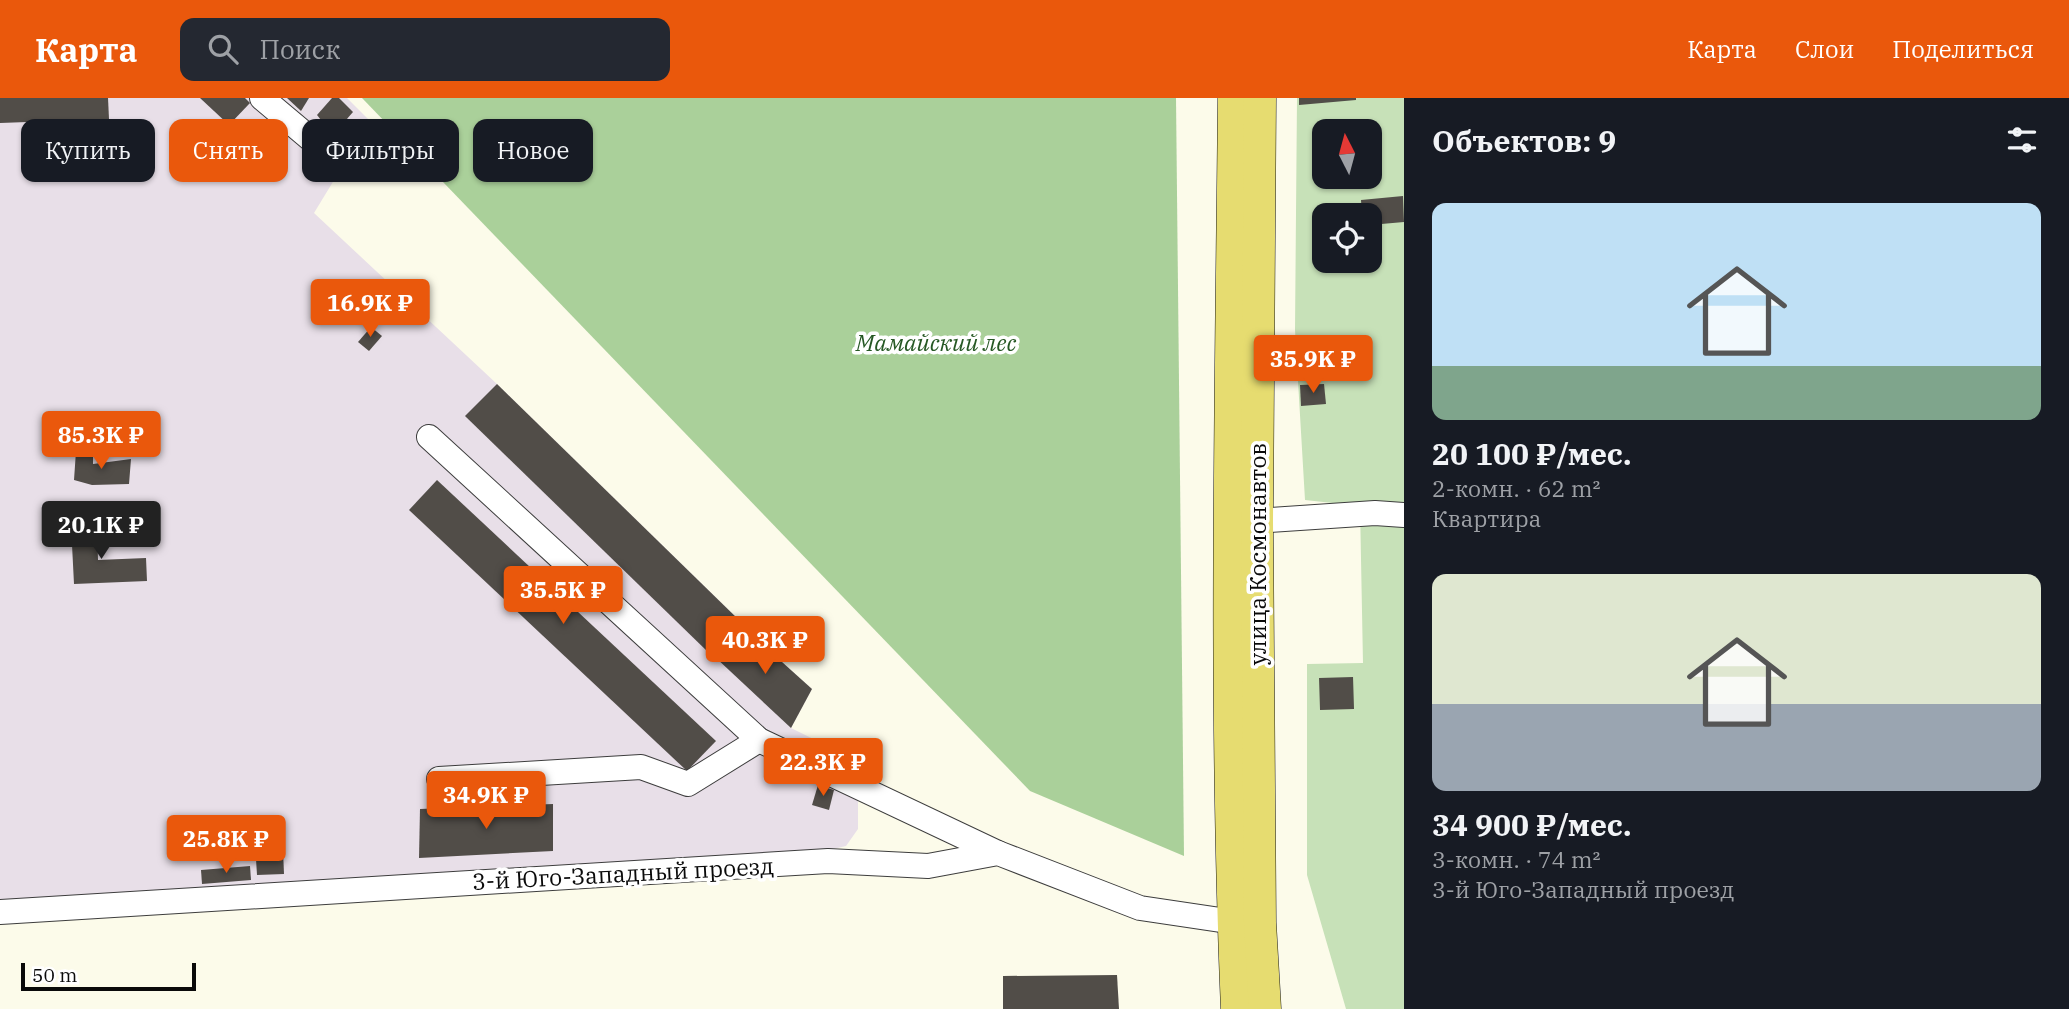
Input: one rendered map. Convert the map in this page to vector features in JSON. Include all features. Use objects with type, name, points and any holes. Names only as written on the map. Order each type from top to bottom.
[{"type":"main road","name":"улица Космонавтов","points":[[1234,98],[1243,522],[1265,1009]]},
{"type":"main road","name":"улица Космонавтов","points":[[1237,1009],[1234,922],[1243,522],[1260,98]]},
{"type":"street","points":[[262,98],[302,132]]},
{"type":"street","points":[[429,437],[759,740],[998,853],[1140,908],[1234,922]]},
{"type":"street","points":[[1243,522],[1375,513],[1404,515]]},
{"type":"street","points":[[439,779],[640,767],[688,785],[759,740]]},
{"type":"street","name":"3-й Юго-Западный проезд","points":[[0,912],[828,861],[928,866],[998,853]]},
{"type":"shaded area","points":[[0,98],[347,98],[368,119],[302,119],[302,182],[333,182],[314,213],[497,384],[740,621],[743,627],[812,689],[791,728],[858,761],[858,829],[846,846],[812,854],[560,865],[0,902]]},
{"type":"green space","name":"Мамайский лес","points":[[362,98],[1176,98],[1184,856],[1030,791],[443,182],[459,182],[459,119],[382,119]]},
{"type":"green space","points":[[1297,98],[1404,98],[1404,1009],[1346,1009],[1307,875],[1307,664],[1363,663],[1360,506],[1305,500],[1295,330]]},
{"type":"building","points":[[0,98],[108,98],[109,119],[21,119],[21,122],[0,123]]},
{"type":"building","points":[[200,98],[245,98],[250,103],[235,119],[223,119]]},
{"type":"building","points":[[287,98],[309,98],[301,111]]},
{"type":"building","points":[[332,98],[339,98],[353,112],[347,119],[320,119],[317,115]]},
{"type":"building","points":[[1299,98],[1356,98],[1356,100],[1299,105]]},
{"type":"building","points":[[1403,196],[1404,222],[1382,224],[1382,203],[1361,203],[1361,200]]},
{"type":"building","points":[[371,327],[382,336],[369,351],[358,342]]},
{"type":"building","points":[[497,384],[740,621],[709,653],[465,416]]},
{"type":"building","points":[[1324,384],[1326,404],[1301,406],[1300,385]]},
{"type":"building","points":[[76,451],[93,452],[93,464],[131,459],[129,484],[92,485],[74,480]]},
{"type":"building","points":[[437,480],[716,741],[687,771],[409,510]]},
{"type":"building","points":[[71,525],[97,526],[98,560],[146,558],[147,581],[74,584]]},
{"type":"building","points":[[743,627],[812,689],[791,728],[715,657]]},
{"type":"building","points":[[1353,677],[1354,709],[1320,710],[1319,678]]},
{"type":"building","points":[[818,785],[834,790],[829,810],[812,805]]},
{"type":"building","points":[[553,804],[553,851],[419,858],[420,809]]},
{"type":"building","points":[[282,827],[284,874],[257,875],[254,828]]},
{"type":"building","points":[[250,866],[251,880],[202,884],[201,870]]},
{"type":"building","points":[[1117,975],[1119,1009],[1003,1009],[1003,976]]}]
